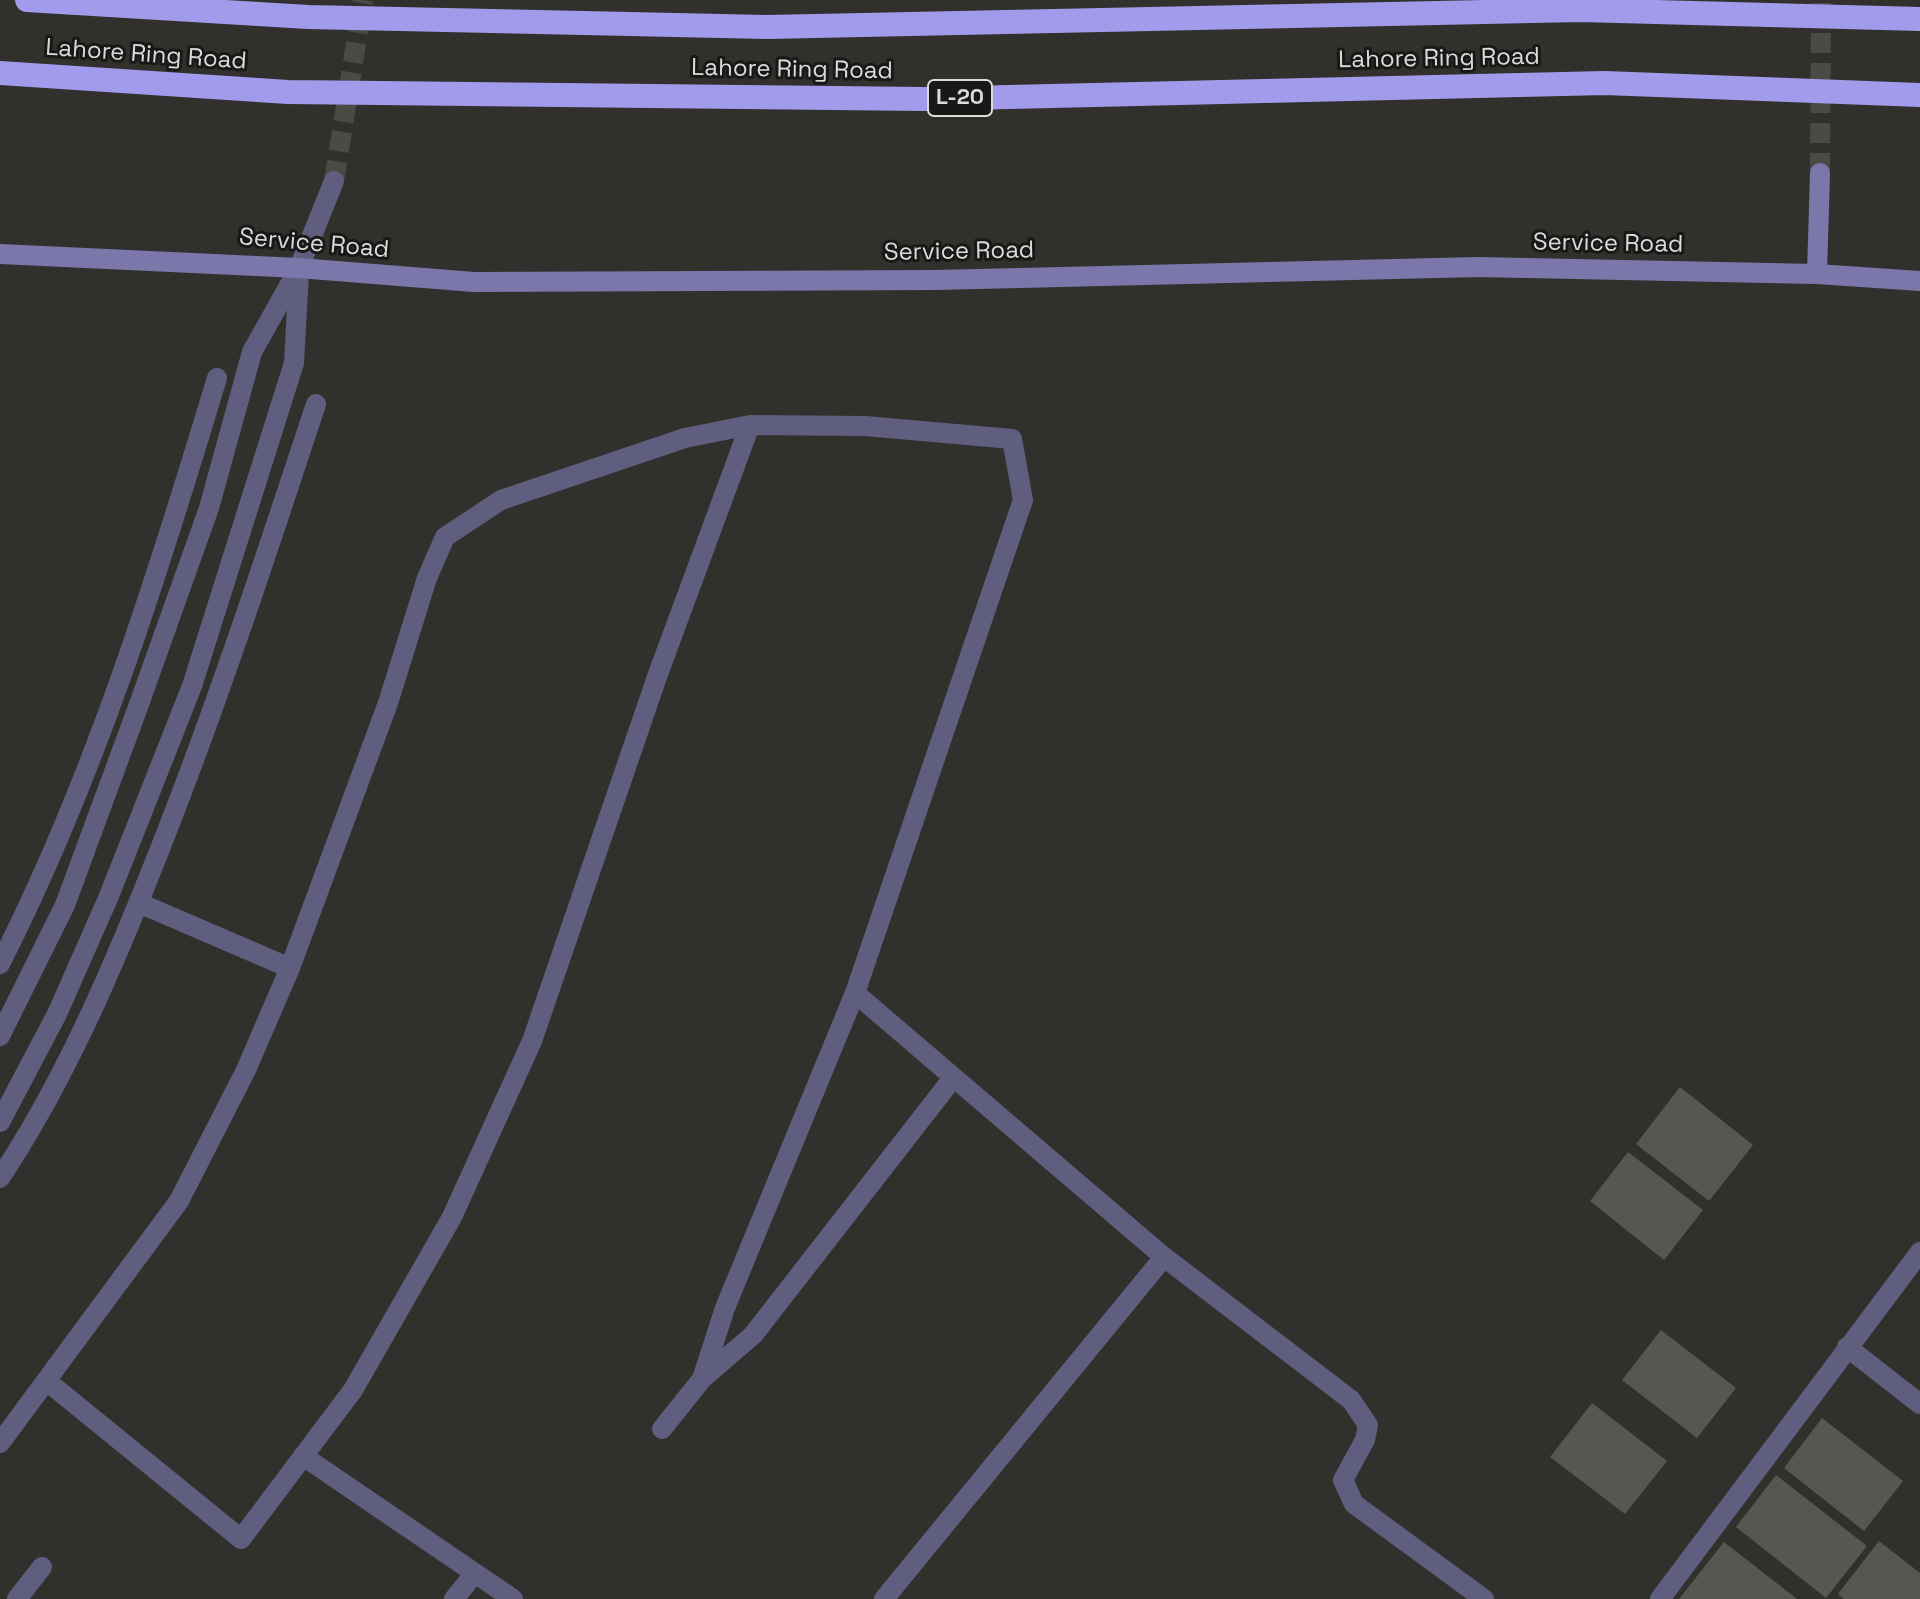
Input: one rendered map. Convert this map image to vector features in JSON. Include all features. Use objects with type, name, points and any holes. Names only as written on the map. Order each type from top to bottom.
[{"type":"highway","name":"Lahore Ring Road","points":[[27,0],[308,17],[767,27],[1580,10],[1920,19]]},
{"type":"highway","name":"Lahore Ring Road","points":[[0,73],[288,92],[367,93],[924,99],[1605,83],[1920,95]]},
{"type":"street","points":[[1817,274],[1820,173]]},
{"type":"street","points":[[0,1036],[65,905],[209,508],[252,352],[299,268],[334,181]]},
{"type":"street","name":"Service Road","points":[[0,254],[299,268],[474,282],[952,279],[1478,267],[1817,274],[1920,281]]},
{"type":"street","points":[[25,1140],[0,1122],[63,1001],[192,686],[294,363],[299,268]]},
{"type":"street","points":[[0,964],[80,788],[130,647],[217,378]]},
{"type":"street","points":[[0,1178],[25,1140],[74,1050],[139,903],[195,763],[316,404]]},
{"type":"street","points":[[48,1382],[241,1539],[353,1390],[452,1217],[532,1041],[658,674],[750,425]]},
{"type":"street","points":[[0,1443],[179,1201],[246,1070],[290,968],[445,537],[501,500],[685,438],[750,425],[865,426],[1012,439],[1023,500],[855,993],[725,1308],[702,1379]]},
{"type":"street","points":[[35,890],[65,905]]},
{"type":"street","points":[[139,903],[290,968]]},
{"type":"street","points":[[855,993],[1164,1257],[1351,1400],[1368,1425],[1365,1440],[1343,1480],[1354,1504],[1484,1599]]},
{"type":"street","points":[[662,1429],[702,1379],[753,1335],[953,1078]]},
{"type":"street","points":[[1660,1599],[1920,1252]]},
{"type":"street","points":[[884,1599],[1164,1257]]},
{"type":"street","points":[[1847,1347],[1920,1404]]},
{"type":"street","points":[[303,1456],[513,1599]]},
{"type":"street","points":[[17,1599],[42,1567]]},
{"type":"street","points":[[454,1599],[475,1573]]},
{"type":"building","points":[[1680,1087],[1753,1145],[1709,1201],[1636,1144]]},
{"type":"building","points":[[1628,1152],[1703,1210],[1664,1260],[1590,1201]]},
{"type":"building","points":[[1661,1330],[1736,1388],[1697,1438],[1622,1380]]},
{"type":"building","points":[[1592,1403],[1667,1461],[1625,1514],[1550,1457]]},
{"type":"building","points":[[1822,1418],[1903,1481],[1864,1531],[1784,1468]]},
{"type":"building","points":[[1776,1475],[1867,1546],[1826,1598],[1736,1527]]},
{"type":"building","points":[[1879,1541],[1920,1573],[1920,1599],[1844,1599],[1838,1594]]},
{"type":"building","points":[[1724,1542],[1797,1599],[1679,1599]]},
{"type":"tunnel","points":[[334,181],[363,0]]},
{"type":"tunnel","points":[[1820,173],[1821,0]]}]
